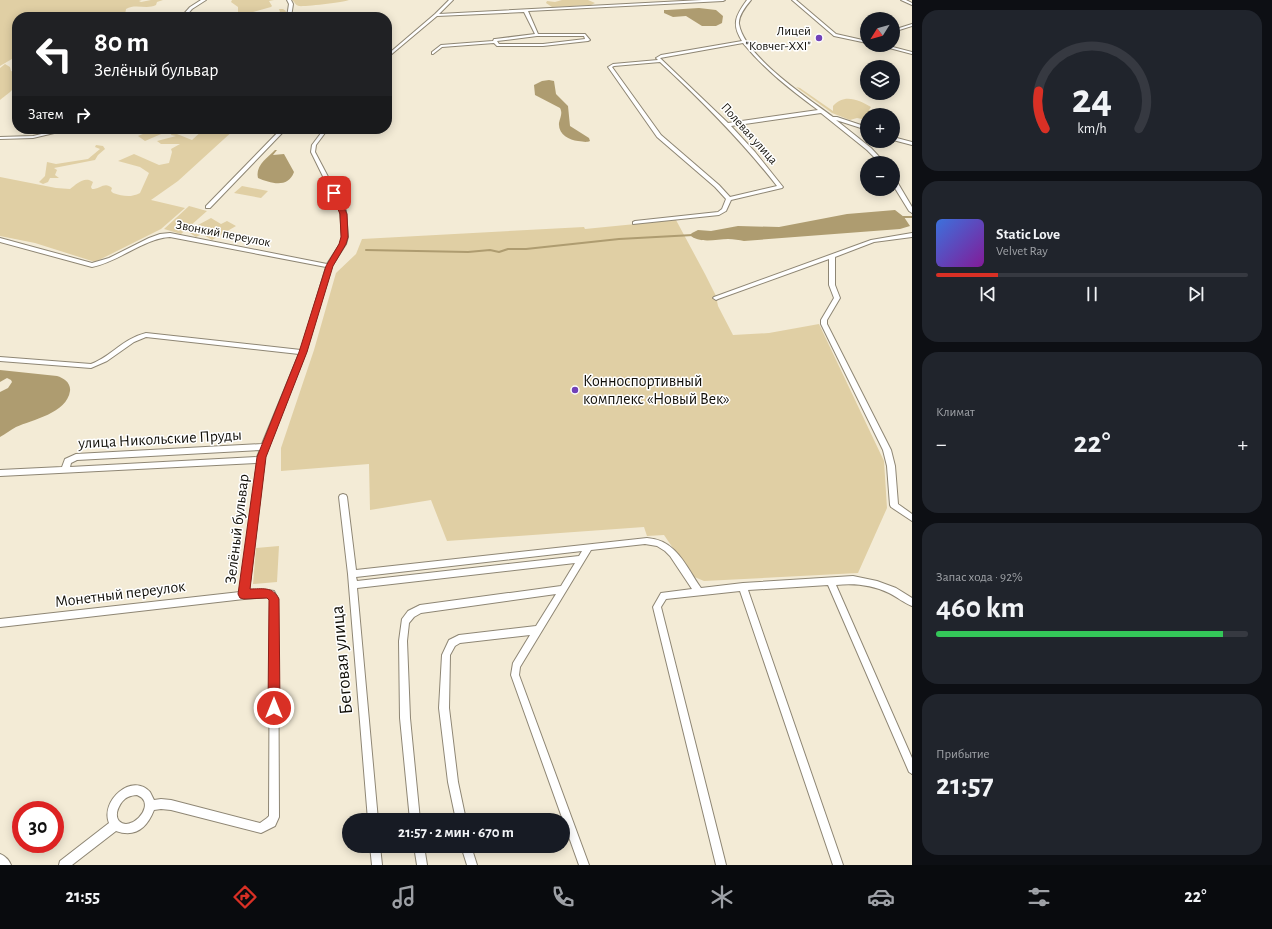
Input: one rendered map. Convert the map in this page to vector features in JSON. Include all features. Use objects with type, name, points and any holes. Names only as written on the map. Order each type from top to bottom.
[{"type":"street","points":[[187,12],[204,0]]},
{"type":"street","points":[[289,0],[291,4],[290,12]]},
{"type":"street","points":[[392,53],[451,0]]},
{"type":"street","points":[[436,15],[724,0]]},
{"type":"street","points":[[749,0],[738,15],[737,22],[738,31],[744,42],[755,56],[822,111],[860,126]]},
{"type":"street","points":[[794,0],[835,35],[860,40]]},
{"type":"street","points":[[800,0],[806,11]]},
{"type":"street","points":[[902,0],[912,4]]},
{"type":"street","points":[[526,11],[537,35]]},
{"type":"street","points":[[900,29],[912,25]]},
{"type":"street","points":[[433,53],[440,46],[496,42],[495,40],[537,35],[586,35],[588,40],[535,45],[497,45],[496,42]]},
{"type":"street","points":[[854,39],[860,38]]},
{"type":"street","points":[[635,223],[719,213],[724,210],[729,200],[717,186],[659,136],[610,67],[613,65],[661,61],[658,58],[661,56],[744,42]]},
{"type":"street","points":[[900,50],[912,53]]},
{"type":"street","name":"Полевая улица","points":[[661,61],[727,125],[766,168],[780,188],[729,200]]},
{"type":"street","points":[[727,125],[822,111]]},
{"type":"street","points":[[828,114],[876,156]]},
{"type":"street","points":[[0,138],[33,137],[46,134]]},
{"type":"street","points":[[208,206],[279,134]]},
{"type":"street","name":"Зелёный бульвар","points":[[150,806],[171,805],[261,828],[266,826],[274,817],[274,599],[271,594],[267,593],[244,594],[260,460],[303,352],[330,266],[343,244],[345,231],[341,208],[313,152],[314,145],[322,134]]},
{"type":"street","points":[[900,140],[912,144]]},
{"type":"street","points":[[900,192],[912,211]]},
{"type":"street","name":"Звонкий переулок","points":[[0,240],[92,264],[102,262],[156,237],[170,235],[330,266]]},
{"type":"street","points":[[716,298],[873,241],[912,235]]},
{"type":"street","points":[[832,256],[832,285],[837,298],[824,320],[824,324],[887,450],[892,466],[894,505],[912,518]]},
{"type":"street","points":[[0,359],[91,366],[137,338],[146,335],[303,352]]},
{"type":"street","name":"улица Никольские Пруды","points":[[65,470],[68,461],[76,457],[265,447]]},
{"type":"street","name":"улица Никольские Пруды","points":[[0,473],[260,460]]},
{"type":"street","name":"Беговая улица","points":[[343,497],[352,574],[372,813]]},
{"type":"street","points":[[352,574],[645,541],[664,545],[672,553],[699,592]]},
{"type":"street","points":[[584,865],[515,675],[516,666],[589,547]]},
{"type":"street","points":[[352,585],[582,558]]},
{"type":"street","points":[[721,865],[657,607],[664,596],[743,587],[853,580],[874,584],[893,591],[912,602]]},
{"type":"street","points":[[831,582],[912,769]]},
{"type":"street","points":[[743,587],[838,865]]},
{"type":"street","points":[[414,813],[405,718],[403,641],[405,622],[411,614],[420,609],[563,589]]},
{"type":"street","name":"Монетный переулок","points":[[0,623],[244,594]]},
{"type":"street","points":[[460,813],[453,782],[444,708],[446,654],[452,644],[459,639],[538,630]]},
{"type":"street","points":[[138,790],[144,792],[149,798],[150,806],[144,821],[128,829],[115,825],[112,818],[112,810],[122,795],[130,791],[138,790]]},
{"type":"street","points":[[64,865],[115,825]]},
{"type":"street","points":[[376,853],[377,865]]},
{"type":"street","points":[[420,853],[422,865]]},
{"type":"street","points":[[468,853],[472,865]]},
{"type":"street","points":[[0,859],[6,865]]},
{"type":"shaded area","points":[[0,0],[142,0],[139,1],[141,2],[163,0],[157,2],[156,5],[148,7],[130,7],[126,9],[126,12],[12,12],[12,59],[0,66]]},
{"type":"shaded area","points":[[232,0],[274,0],[269,1],[272,6],[271,7],[253,12],[238,12],[238,7],[231,2]]},
{"type":"shaded area","points":[[292,0],[349,0],[299,6]]},
{"type":"shaded area","points":[[562,0],[588,0],[595,3],[591,5],[552,7],[546,3],[547,1],[555,2]]},
{"type":"shaded area","points":[[699,8],[716,10],[723,16],[722,23],[716,26],[702,26],[686,16],[673,17],[664,13],[664,10]]},
{"type":"shaded area","points":[[279,9],[283,9],[286,11],[280,12]]},
{"type":"shaded area","points":[[5,64],[10,67],[12,71],[12,90],[0,100],[0,68]]},
{"type":"shaded area","points":[[542,81],[554,81],[556,94],[568,106],[570,126],[589,138],[590,141],[585,142],[575,140],[565,136],[559,127],[561,114],[560,108],[535,95],[534,85]]},
{"type":"shaded area","points":[[796,87],[800,88],[833,111],[833,106],[837,102],[847,99],[857,100],[871,107],[860,108],[860,119],[850,120],[832,113]]},
{"type":"shaded area","points":[[143,134],[161,134],[145,141],[138,136]]},
{"type":"shaded area","points":[[171,134],[177,134],[192,140],[199,134],[230,134],[178,181],[151,200],[185,208],[161,229],[95,262],[35,243],[0,236],[0,177],[56,188],[70,189],[81,181],[90,180],[93,182],[91,187],[92,189],[107,185],[112,188],[111,191],[113,193],[123,196],[133,196],[140,193],[149,173],[140,167],[118,161],[134,154],[159,165],[169,163],[172,152],[171,149],[180,144],[161,144],[157,141],[176,136]]},
{"type":"shaded area","points":[[96,145],[103,146],[105,149],[95,160],[54,168],[57,170],[55,175],[59,178],[50,178],[48,182],[43,184],[39,182],[45,176],[47,162],[56,164],[88,159],[100,149],[95,147]]},
{"type":"shaded area","points":[[275,150],[277,150],[273,155],[284,154],[294,172],[288,181],[283,183],[268,182],[258,178],[258,170],[260,166]]},
{"type":"shaded area","points":[[242,186],[268,191],[261,198],[234,193]]},
{"type":"shaded area","points":[[189,206],[207,211],[181,234],[164,229]]},
{"type":"shaded area","points":[[895,210],[904,217],[910,226],[900,229],[744,241],[734,239],[703,240],[694,238],[690,235],[698,230],[711,231],[738,226],[779,227],[847,214]]},
{"type":"shaded area","points":[[211,218],[221,224],[227,221],[236,226],[212,240],[202,234],[196,237],[187,231]]},
{"type":"shaded area","name":"Конноспортивный комплекс «Новый Век»","points":[[676,220],[716,296],[718,306],[733,335],[769,333],[819,324],[884,461],[887,508],[858,573],[704,581],[692,576],[664,535],[647,536],[644,527],[447,541],[431,500],[370,510],[369,464],[281,471],[281,448],[314,350],[336,273],[356,254],[362,239],[584,227],[585,229]]},
{"type":"shaded area","points":[[0,370],[57,376],[66,381],[70,391],[63,405],[56,410],[48,415],[16,427],[0,437],[0,392],[8,388],[12,382],[7,378],[0,382]]},
{"type":"shaded area","points":[[279,546],[277,582],[253,584],[256,548]]},
{"type":"waterway","points":[[901,217],[912,217]]},
{"type":"waterway","points":[[366,250],[468,252],[490,250],[499,252],[508,249],[526,249],[619,239],[693,235]]},
{"type":"place","name":"Лицей \"Ковчег-XXI\"","points":[[819,38]]},
{"type":"place","name":"Конноспортивный комплекс «Новый Век»","points":[[575,390]]},
{"type":"route","points":[[274,708],[274,599],[271,594],[267,593],[244,594],[262,453],[303,352],[330,266],[343,244],[345,237],[343,214],[334,193]]}]
